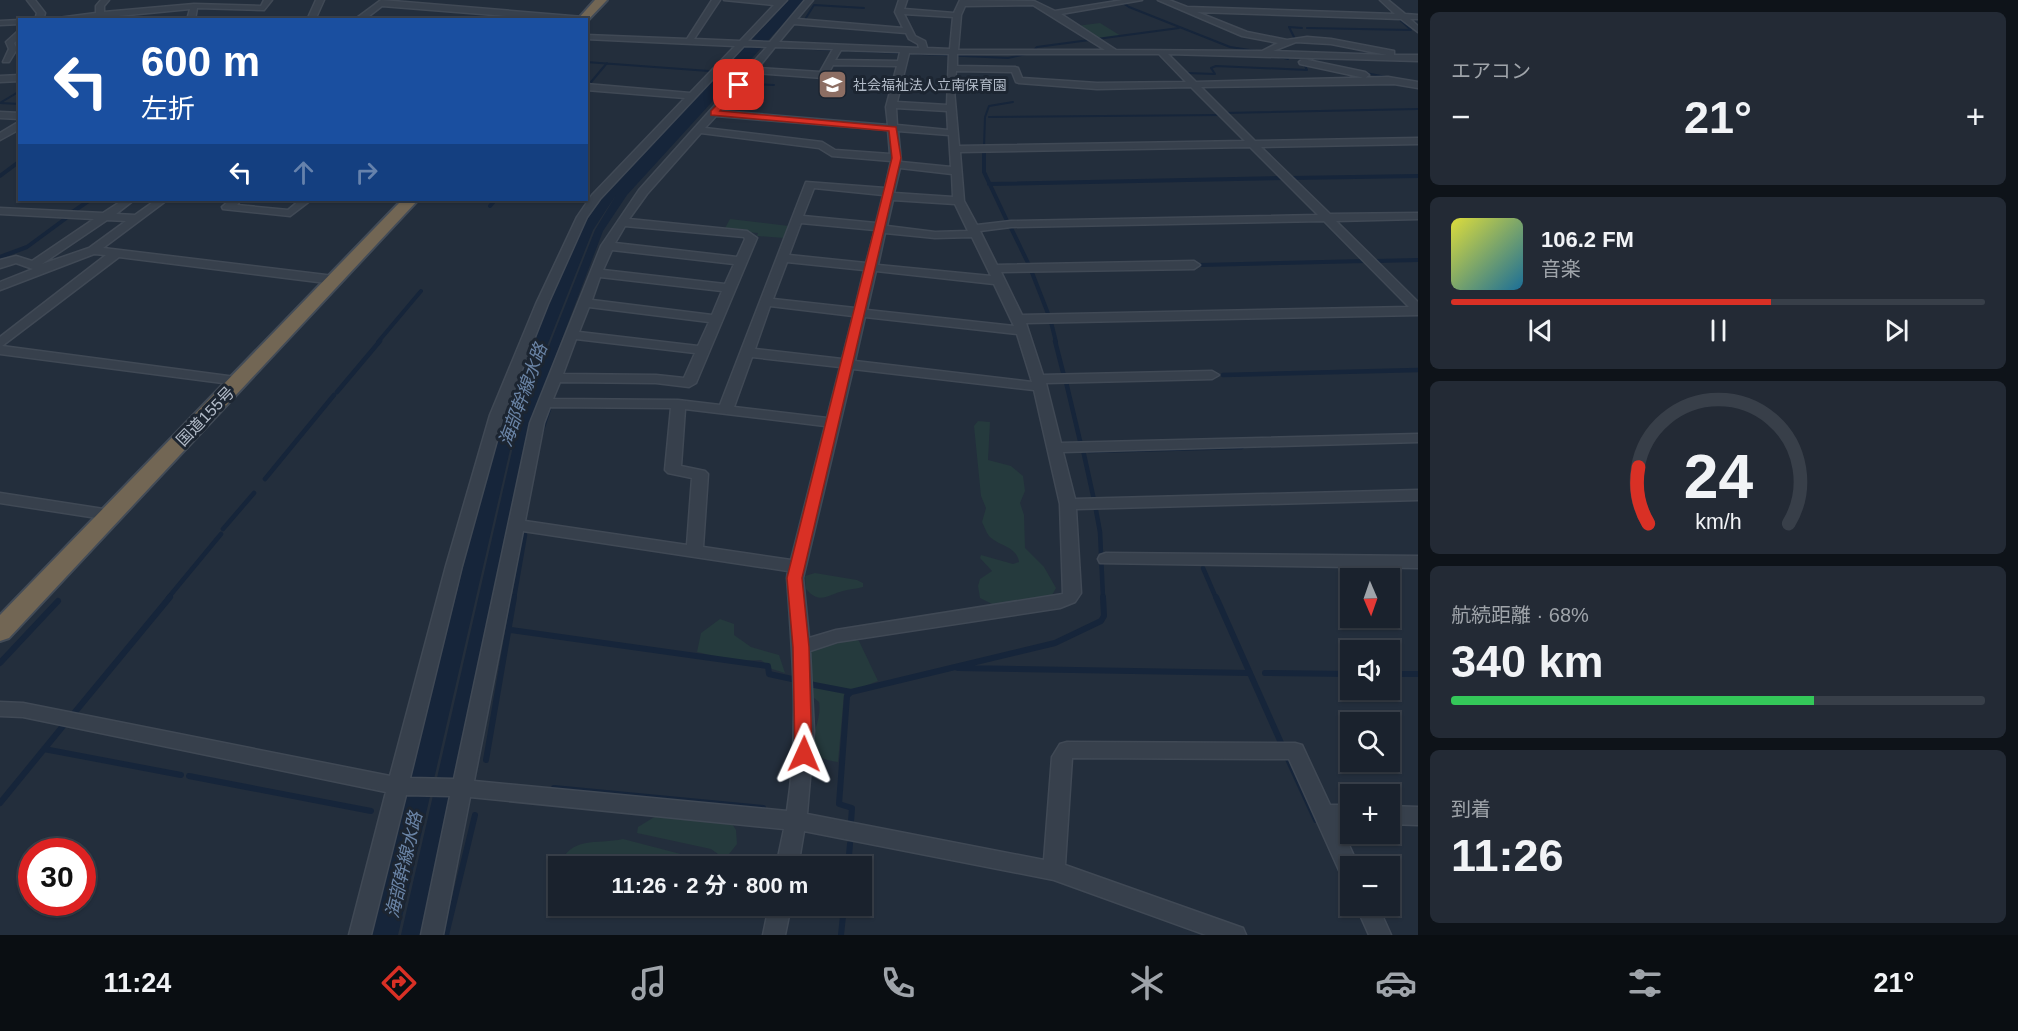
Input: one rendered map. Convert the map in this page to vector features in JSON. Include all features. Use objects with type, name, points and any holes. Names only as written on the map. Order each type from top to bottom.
[{"type":"highway","points":[[584,18],[601,0]]},
{"type":"highway","name":"国道155号","points":[[0,631],[409,201]]},
{"type":"street","points":[[31,0],[41,13],[40,18]]},
{"type":"street","points":[[100,15],[100,6],[105,0]]},
{"type":"street","points":[[68,18],[121,16],[190,4],[264,8],[268,0]]},
{"type":"street","points":[[311,18],[320,0]]},
{"type":"street","points":[[420,18],[442,0]]},
{"type":"street","points":[[689,41],[716,0]]},
{"type":"street","points":[[728,0],[782,2]]},
{"type":"street","points":[[432,935],[459,788],[517,525],[531,450],[546,403],[596,273],[607,246],[643,192],[752,70],[809,0]]},
{"type":"street","points":[[903,0],[899,11],[912,37],[922,43],[923,51]]},
{"type":"street","points":[[1054,13],[1138,0]]},
{"type":"street","points":[[1162,0],[1189,9],[1245,34],[1287,42]]},
{"type":"street","points":[[1384,0],[1418,30]]},
{"type":"street","points":[[361,18],[383,2],[569,18]]},
{"type":"street","points":[[360,935],[403,787],[497,415],[542,304],[582,217],[596,197],[782,2]]},
{"type":"street","points":[[801,647],[836,636],[1047,604],[1069,598],[1072,593],[1068,504],[1039,383],[1020,325],[998,275],[959,201],[951,108],[957,15],[963,2],[1034,3],[1054,13],[1114,52]]},
{"type":"street","points":[[1189,9],[1418,17]]},
{"type":"street","points":[[899,11],[957,15]]},
{"type":"street","points":[[790,21],[908,31]]},
{"type":"street","points":[[0,23],[18,22]]},
{"type":"street","points":[[2,61],[16,49],[10,42],[18,36]]},
{"type":"street","points":[[588,37],[954,54],[1160,51],[1418,58]]},
{"type":"street","points":[[1267,54],[1265,51],[1287,42],[1302,40],[1365,46],[1418,58]]},
{"type":"street","points":[[752,70],[823,75],[837,49]]},
{"type":"street","points":[[1160,51],[1418,310]]},
{"type":"street","points":[[789,856],[804,754],[801,647],[795,578],[896,162],[892,105],[904,52]]},
{"type":"street","points":[[1290,55],[1308,64],[1418,85]]},
{"type":"street","points":[[2,61],[18,59]]},
{"type":"street","points":[[831,63],[902,64]]},
{"type":"street","points":[[952,68],[1015,70],[1019,80],[1097,86],[1396,81]]},
{"type":"street","points":[[0,79],[18,78]]},
{"type":"street","points":[[589,87],[693,96]]},
{"type":"street","points":[[892,105],[951,108]]},
{"type":"street","points":[[714,113],[954,133]]},
{"type":"street","points":[[0,115],[18,116]]},
{"type":"street","points":[[0,137],[18,125]]},
{"type":"street","points":[[698,130],[822,145],[832,153],[957,171]]},
{"type":"street","points":[[956,149],[1418,141]]},
{"type":"street","points":[[726,408],[810,184],[959,201]]},
{"type":"street","points":[[0,220],[5,211],[24,201]]},
{"type":"street","points":[[39,267],[50,253],[127,201]]},
{"type":"street","points":[[0,286],[39,267],[93,250],[161,201]]},
{"type":"street","points":[[235,201],[227,207],[290,213],[305,201]]},
{"type":"street","points":[[5,211],[138,218]]},
{"type":"street","points":[[796,219],[935,235],[1011,224],[1418,216]]},
{"type":"street","points":[[556,378],[656,379],[689,383],[751,238],[747,234],[623,222]]},
{"type":"street","points":[[607,246],[741,261]]},
{"type":"street","points":[[93,250],[334,280]]},
{"type":"street","points":[[50,253],[75,257]]},
{"type":"street","points":[[0,343],[116,253]]},
{"type":"street","points":[[782,258],[871,267],[998,275],[1194,265]]},
{"type":"street","points":[[0,264],[16,259],[39,267]]},
{"type":"street","points":[[596,273],[729,288]]},
{"type":"street","points":[[765,302],[1020,325],[1418,310]]},
{"type":"street","points":[[586,303],[717,319]]},
{"type":"street","points":[[573,335],[703,350]]},
{"type":"street","points":[[0,350],[238,381]]},
{"type":"street","points":[[747,352],[1039,383],[1212,375]]},
{"type":"street","points":[[546,403],[678,404],[726,408],[833,423]]},
{"type":"street","points":[[678,404],[673,470],[700,474],[695,551]]},
{"type":"street","points":[[1056,448],[1418,438]]},
{"type":"street","points":[[1068,504],[1418,495]]},
{"type":"street","points":[[0,498],[110,515]]},
{"type":"street","points":[[517,525],[797,567]]},
{"type":"street","points":[[1106,559],[1418,562]]},
{"type":"street","points":[[0,709],[23,710],[403,787],[459,788],[796,821],[1054,871],[1235,935]]},
{"type":"street","points":[[1054,871],[1062,757],[1067,750],[1294,751],[1344,856]]},
{"type":"street","points":[[1324,814],[1340,814]]},
{"type":"street","points":[[1400,815],[1418,816]]},
{"type":"street","points":[[774,935],[778,916]]},
{"type":"street","points":[[1371,916],[1380,935]]},
{"type":"green space","points":[[1100,23],[1121,36],[1097,39],[1076,26]]},
{"type":"green space","points":[[730,219],[789,226],[784,238],[757,236],[758,233],[724,230]]},
{"type":"green space","points":[[978,421],[990,422],[988,460],[1011,466],[1023,476],[1025,491],[1020,503],[1024,515],[1025,548],[1044,567],[1056,588],[1050,599],[998,607],[980,598],[978,586],[980,579],[992,571],[980,558],[981,555],[1013,564],[1019,562],[1011,549],[989,536],[982,522],[986,508],[981,496],[974,426]]},
{"type":"green space","points":[[815,573],[857,580],[863,583],[863,587],[824,598],[815,597],[806,589],[805,576]]},
{"type":"green space","points":[[720,619],[734,624],[734,635],[751,647],[779,655],[785,673],[772,669],[761,660],[737,661],[697,652],[701,633]]},
{"type":"green space","points":[[853,639],[859,641],[878,681],[844,694],[838,762],[824,759],[816,754],[813,747],[819,702],[809,694],[809,651]]},
{"type":"green space","points":[[656,816],[731,822],[736,830],[737,844],[729,854],[718,854],[711,849],[637,833],[638,827]]},
{"type":"green space","points":[[623,839],[688,856],[565,856],[570,850],[585,843]]},
{"type":"green space","points":[[574,916],[595,916],[584,918]]},
{"type":"water","name":"海部幹線水路","points":[[789,0],[805,0],[627,195],[603,231],[530,423],[423,935],[401,935],[518,425],[595,230],[616,195],[593,230],[516,424],[398,935],[372,935],[497,430],[580,230],[604,195]]},
{"type":"waterway","points":[[1118,0],[1129,7],[1230,47],[1256,51]]},
{"type":"waterway","points":[[804,21],[814,5],[864,8]]},
{"type":"waterway","points":[[1307,28],[1411,30],[1397,17]]},
{"type":"waterway","points":[[1290,40],[1295,39],[1289,27],[1302,28]]},
{"type":"waterway","points":[[1034,50],[1037,47],[1179,28]]},
{"type":"waterway","points":[[792,48],[1008,58],[1030,53]]},
{"type":"waterway","points":[[1275,56],[1288,59]]},
{"type":"waterway","points":[[588,62],[607,64]]},
{"type":"waterway","points":[[588,86],[607,64]]},
{"type":"waterway","points":[[607,64],[709,71]]},
{"type":"waterway","points":[[1186,73],[1215,74],[1211,68],[1216,66],[1307,70],[1305,66]]},
{"type":"waterway","points":[[1361,72],[1391,78]]},
{"type":"waterway","points":[[750,84],[774,85]]},
{"type":"waterway","points":[[18,92],[0,103],[18,104]]},
{"type":"waterway","points":[[984,147],[985,117],[989,106],[1013,102]]},
{"type":"waterway","points":[[1224,113],[1418,109]]},
{"type":"waterway","points":[[989,117],[1220,115]]},
{"type":"waterway","points":[[984,150],[984,172],[990,184]]},
{"type":"waterway","points":[[0,176],[18,162]]},
{"type":"waterway","points":[[1291,178],[1418,176]]},
{"type":"waterway","points":[[990,184],[1283,178]]},
{"type":"waterway","points":[[990,184],[1008,223]]},
{"type":"waterway","points":[[71,213],[89,201]]},
{"type":"waterway","points":[[490,206],[494,201]]},
{"type":"waterway","points":[[0,257],[27,247],[69,216]]},
{"type":"waterway","points":[[1011,228],[1029,265]]},
{"type":"waterway","points":[[1375,261],[1418,260]]},
{"type":"waterway","points":[[1201,265],[1365,261]]},
{"type":"waterway","points":[[1031,270],[1049,316]]},
{"type":"waterway","points":[[378,342],[421,291]]},
{"type":"waterway","points":[[1051,322],[1056,342]]},
{"type":"waterway","points":[[337,392],[380,341]]},
{"type":"waterway","points":[[1055,341],[1064,376]]},
{"type":"waterway","points":[[1223,375],[1418,370]]},
{"type":"waterway","points":[[1066,382],[1081,445]]},
{"type":"waterway","points":[[265,479],[334,395]]},
{"type":"waterway","points":[[541,433],[549,409]]},
{"type":"waterway","points":[[1089,451],[1242,447]]},
{"type":"waterway","points":[[1083,450],[1094,500]]},
{"type":"waterway","points":[[223,529],[254,493]]},
{"type":"waterway","points":[[1095,505],[1100,532],[1103,598]]},
{"type":"waterway","points":[[168,598],[221,534]]},
{"type":"waterway","points":[[514,598],[525,535]]},
{"type":"waterway","points":[[1203,568],[1216,598]]},
{"type":"waterway","points":[[75,712],[170,597]]},
{"type":"waterway","points":[[486,760],[514,597]]},
{"type":"waterway","points":[[851,692],[1055,643],[1101,621],[1104,616],[1103,597]]},
{"type":"waterway","points":[[1216,597],[1250,673]]},
{"type":"waterway","points":[[0,663],[58,601]]},
{"type":"waterway","points":[[511,630],[768,666],[769,674],[792,679]]},
{"type":"waterway","points":[[958,668],[1250,673]]},
{"type":"waterway","points":[[1250,673],[1282,745]]},
{"type":"waterway","points":[[1265,673],[1340,674]]},
{"type":"waterway","points":[[1400,674],[1418,674]]},
{"type":"waterway","points":[[809,684],[851,692]]},
{"type":"waterway","points":[[851,692],[847,696],[839,804],[852,808],[851,822]]},
{"type":"waterway","points":[[44,749],[63,726]]},
{"type":"waterway","points":[[0,803],[44,749]]},
{"type":"waterway","points":[[44,749],[181,775]]},
{"type":"waterway","points":[[1288,759],[1316,820]]},
{"type":"waterway","points":[[189,776],[371,811]]},
{"type":"waterway","points":[[554,788],[763,808]]},
{"type":"waterway","points":[[446,935],[475,815]]},
{"type":"waterway","points":[[849,856],[850,844]]},
{"type":"waterway","points":[[841,935],[843,916]]},
{"type":"place","name":"社会福祉法人立南保育園","points":[[832,85]]},
{"type":"route","points":[[739,85],[714,113],[893,128],[897,158],[795,578],[801,647],[804,754]]}]
